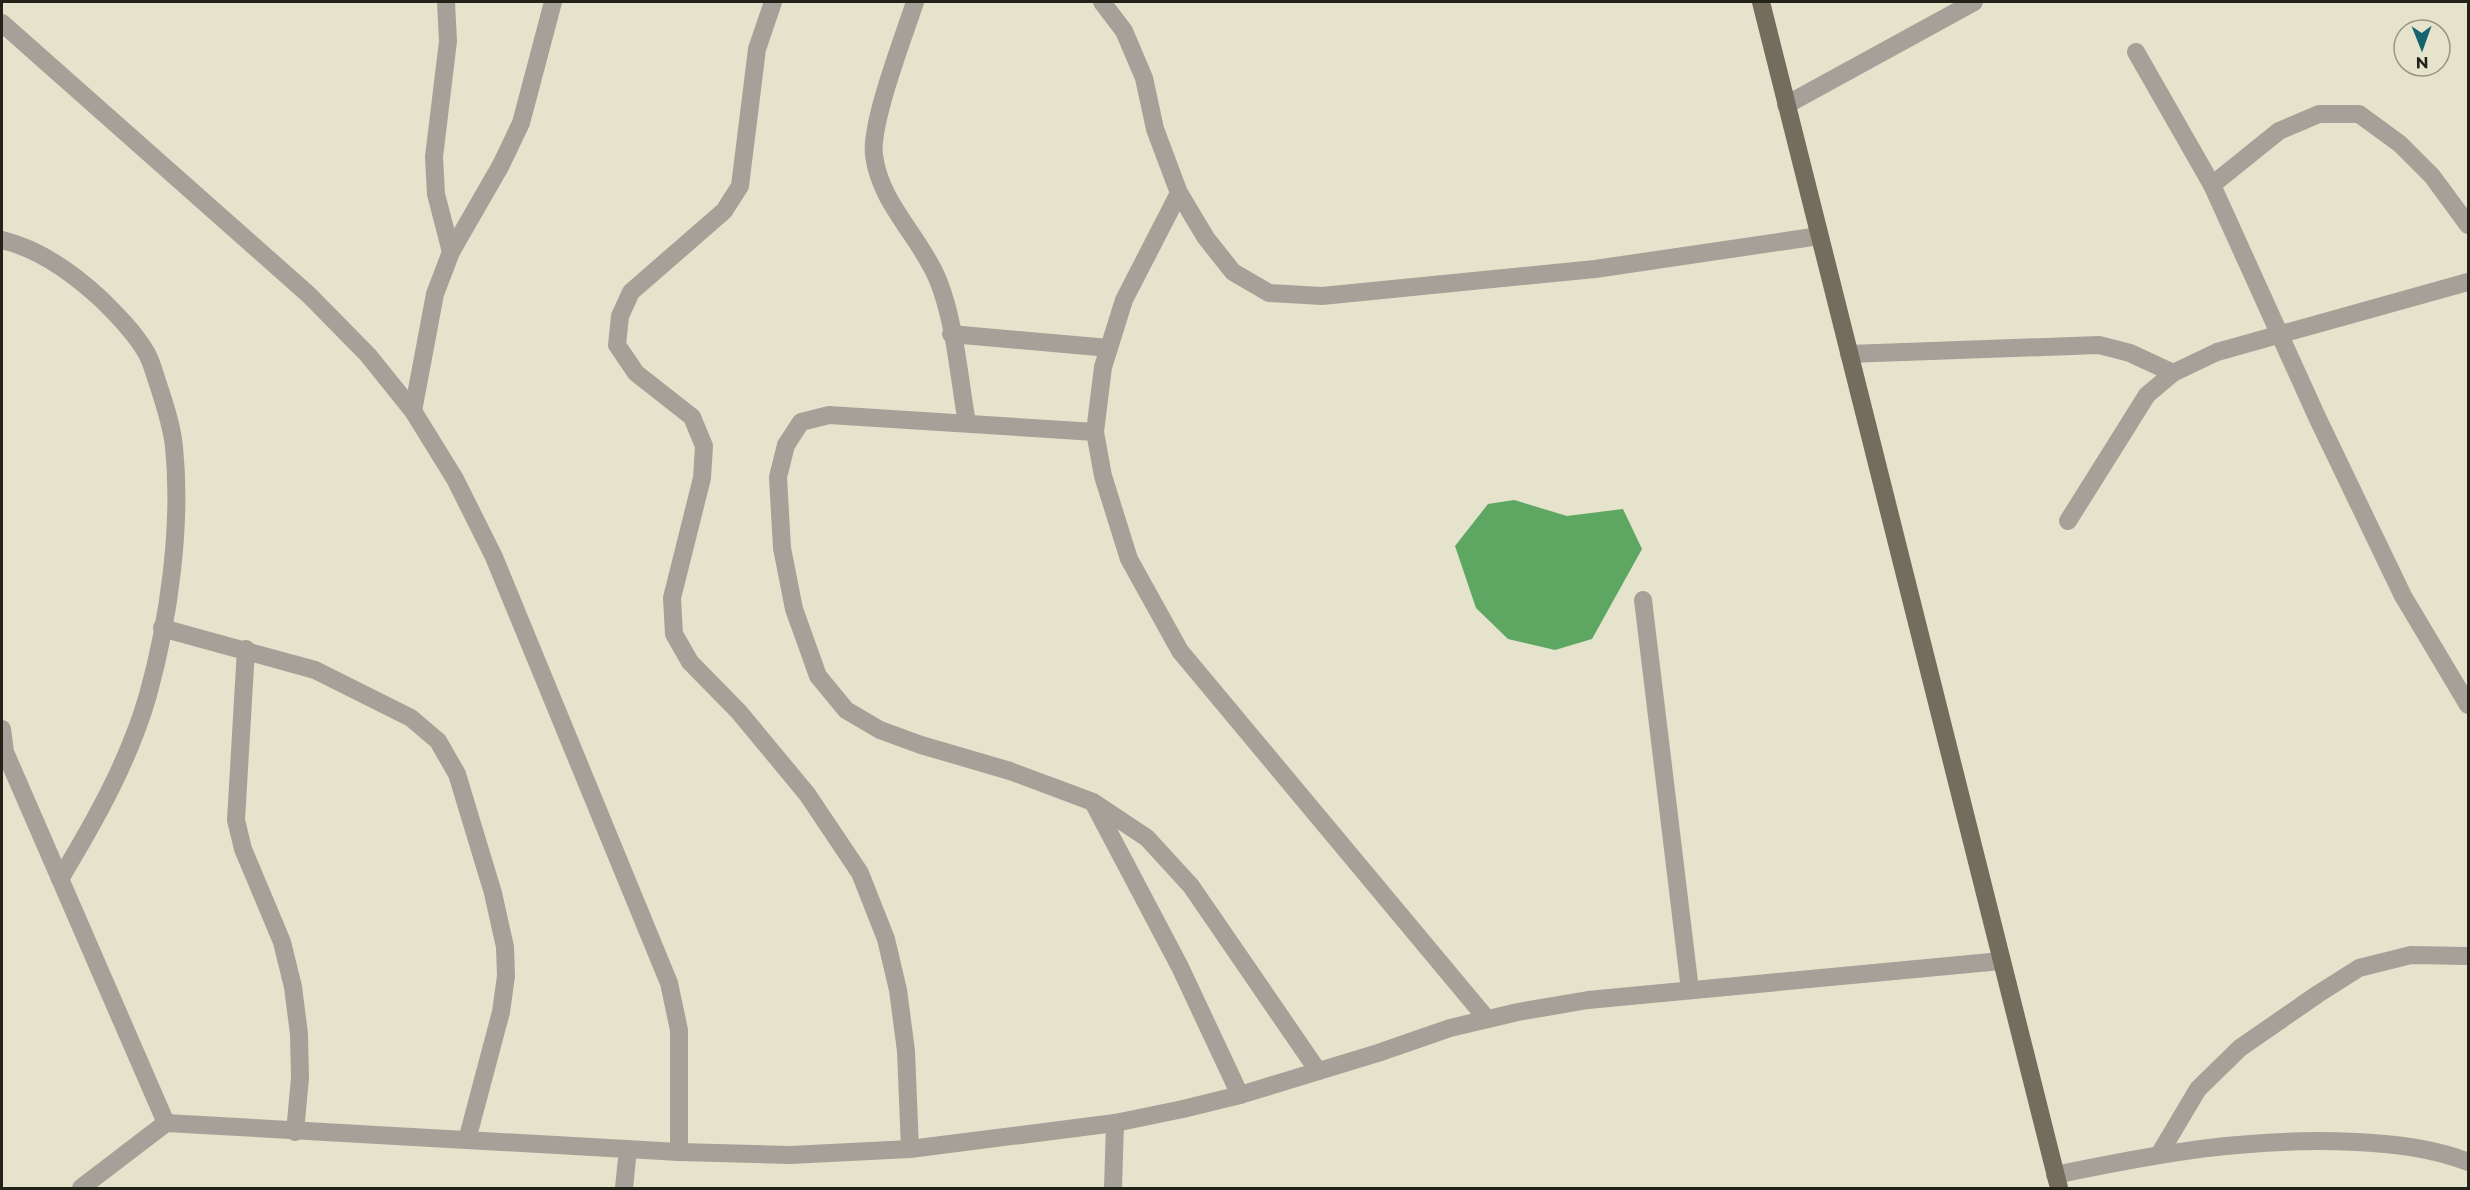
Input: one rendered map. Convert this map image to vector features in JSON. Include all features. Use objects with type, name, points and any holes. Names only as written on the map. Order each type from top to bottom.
[{"type":"main road","points":[[1761,2],[2057,1182]]},
{"type":"street","points":[[446,2],[448,41],[434,157],[436,194],[451,252]]},
{"type":"street","points":[[413,411],[435,294],[451,252],[501,165],[520,123],[553,2]]},
{"type":"street","points":[[773,2],[757,49],[740,186],[724,211],[631,292],[620,316],[617,345],[636,373],[692,417],[704,446],[702,478],[672,598],[674,634],[690,662],[739,712],[807,794],[860,873],[886,939],[898,990],[906,1051],[910,1149]]},
{"type":"street","points":[[915,2],[878,122],[874,154],[881,181],[896,214],[917,243],[938,280],[951,334],[967,423]]},
{"type":"street","points":[[1102,2],[1124,31],[1144,78],[1155,129],[1179,193],[1206,238],[1233,272],[1269,293],[1322,296],[1595,269],[1819,236]]},
{"type":"street","points":[[1786,105],[1974,2]]},
{"type":"street","points":[[2,23],[309,295],[368,355],[413,411],[455,479],[494,557],[669,983],[679,1030],[679,1152]]},
{"type":"street","points":[[2136,51],[2212,185],[2403,596],[2469,705]]},
{"type":"street","points":[[2212,185],[2279,131],[2319,114],[2359,114],[2400,144],[2424,168],[2469,225]]},
{"type":"street","points":[[1179,193],[1124,300],[1103,367],[1095,432],[1103,476],[1129,559],[1180,651],[1487,1019]]},
{"type":"street","points":[[2,240],[16,243],[56,263],[90,289],[123,321],[147,353],[174,445],[176,489],[173,544],[162,628],[147,695],[125,757],[99,815],[60,879]]},
{"type":"street","points":[[2068,521],[2147,395],[2173,373],[2217,352],[2469,282]]},
{"type":"street","points":[[951,334],[1109,348]]},
{"type":"street","points":[[1849,354],[2099,345],[2130,353],[2173,373]]},
{"type":"street","points":[[1095,432],[829,415],[801,422],[786,445],[778,477],[782,548],[794,609],[818,676],[846,710],[880,730],[921,745],[1010,771],[1093,802],[1147,838],[1191,886],[1318,1071]]},
{"type":"street","points":[[1643,600],[1690,990]]},
{"type":"street","points":[[162,628],[246,649],[315,670],[411,718],[438,741],[457,774],[493,893],[505,947],[506,976],[501,1012],[467,1140]]},
{"type":"street","points":[[246,649],[236,820],[243,849],[282,942],[293,987],[299,1034],[300,1067],[295,1132]]},
{"type":"street","points":[[2,729],[3,751],[166,1123]]},
{"type":"street","points":[[1093,802],[1180,967],[1240,1095]]},
{"type":"street","points":[[2160,1153],[2198,1089],[2240,1048],[2318,994],[2359,968],[2411,955],[2469,956]]},
{"type":"street","points":[[81,1188],[166,1123],[679,1152],[790,1155],[910,1149],[1115,1123],[1240,1095],[1450,1028],[1588,1000],[2001,961]]},
{"type":"street","points":[[1113,1188],[1115,1123]]},
{"type":"street","points":[[2057,1182],[2160,1153],[2241,1142],[2318,1140],[2413,1148],[2446,1153],[2469,1162]]},
{"type":"street","points":[[624,1188],[628,1149]]},
{"type":"shaded area","points":[[1514,500],[1567,516],[1623,509],[1642,549],[1592,639],[1555,650],[1508,639],[1476,608],[1455,546],[1488,504]]}]
